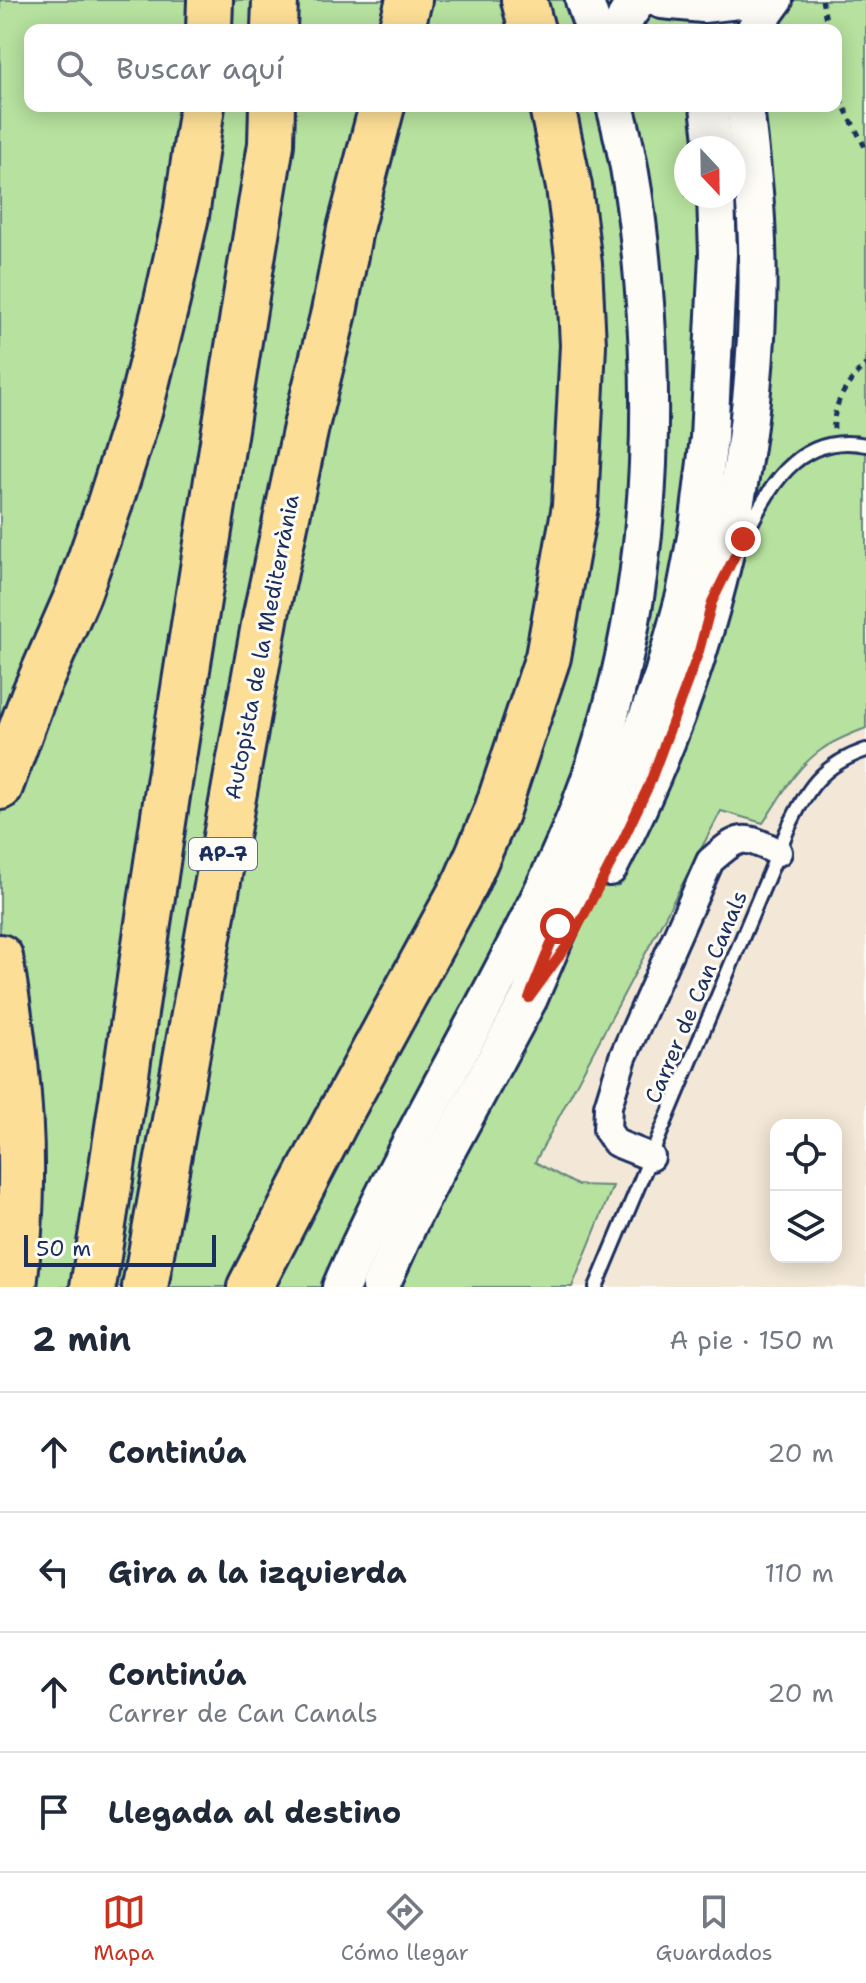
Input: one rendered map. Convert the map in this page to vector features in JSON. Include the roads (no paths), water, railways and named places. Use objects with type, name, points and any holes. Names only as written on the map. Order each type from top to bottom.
[{"type":"highway","points":[[209,24],[210,0]]},
{"type":"highway","points":[[274,24],[275,0]]},
{"type":"highway","points":[[403,24],[409,0]]},
{"type":"highway","points":[[524,0],[530,24]]},
{"type":"highway","points":[[0,787],[33,697],[78,594],[141,405],[186,216],[201,112]]},
{"type":"highway","points":[[93,1287],[120,1125],[202,568],[271,144],[272,112]]},
{"type":"highway","name":"Autopista de la Mediterrània","points":[[145,1287],[266,614],[350,229],[380,112]]},
{"type":"highway","points":[[250,1287],[466,882],[496,813],[548,657],[575,506],[583,345],[579,264],[569,187],[553,112]]},
{"type":"highway","points":[[0,957],[19,1107],[21,1175],[14,1287]]},
{"type":"main road","points":[[584,0],[592,24]]},
{"type":"main road","points":[[623,24],[638,0]]},
{"type":"main road","points":[[681,16],[690,4],[739,0]]},
{"type":"main road","points":[[758,24],[774,0]]},
{"type":"main road","points":[[341,1287],[396,1169],[506,965],[560,853],[600,750],[616,693],[638,579],[650,428],[649,363],[636,211],[617,112]]},
{"type":"main road","points":[[625,112],[625,143]]},
{"type":"main road","points":[[710,112],[713,136]]},
{"type":"main road","points":[[529,998],[571,940],[643,799],[699,651],[724,556],[748,417],[755,342],[757,222],[746,112]]},
{"type":"main road","points":[[380,1287],[422,1197],[529,998],[638,743],[663,675],[685,595],[698,527],[709,438],[718,254],[716,208]]},
{"type":"street","points":[[651,1157],[616,1143],[607,1130],[608,1106],[623,1057],[710,861],[733,841],[754,840],[778,852]]},
{"type":"lane","points":[[712,602],[762,501],[786,468],[819,449],[856,443],[866,445]]},
{"type":"lane","name":"Carrer de Can Canals","points":[[596,1287],[803,798],[824,772],[866,750]]}]
